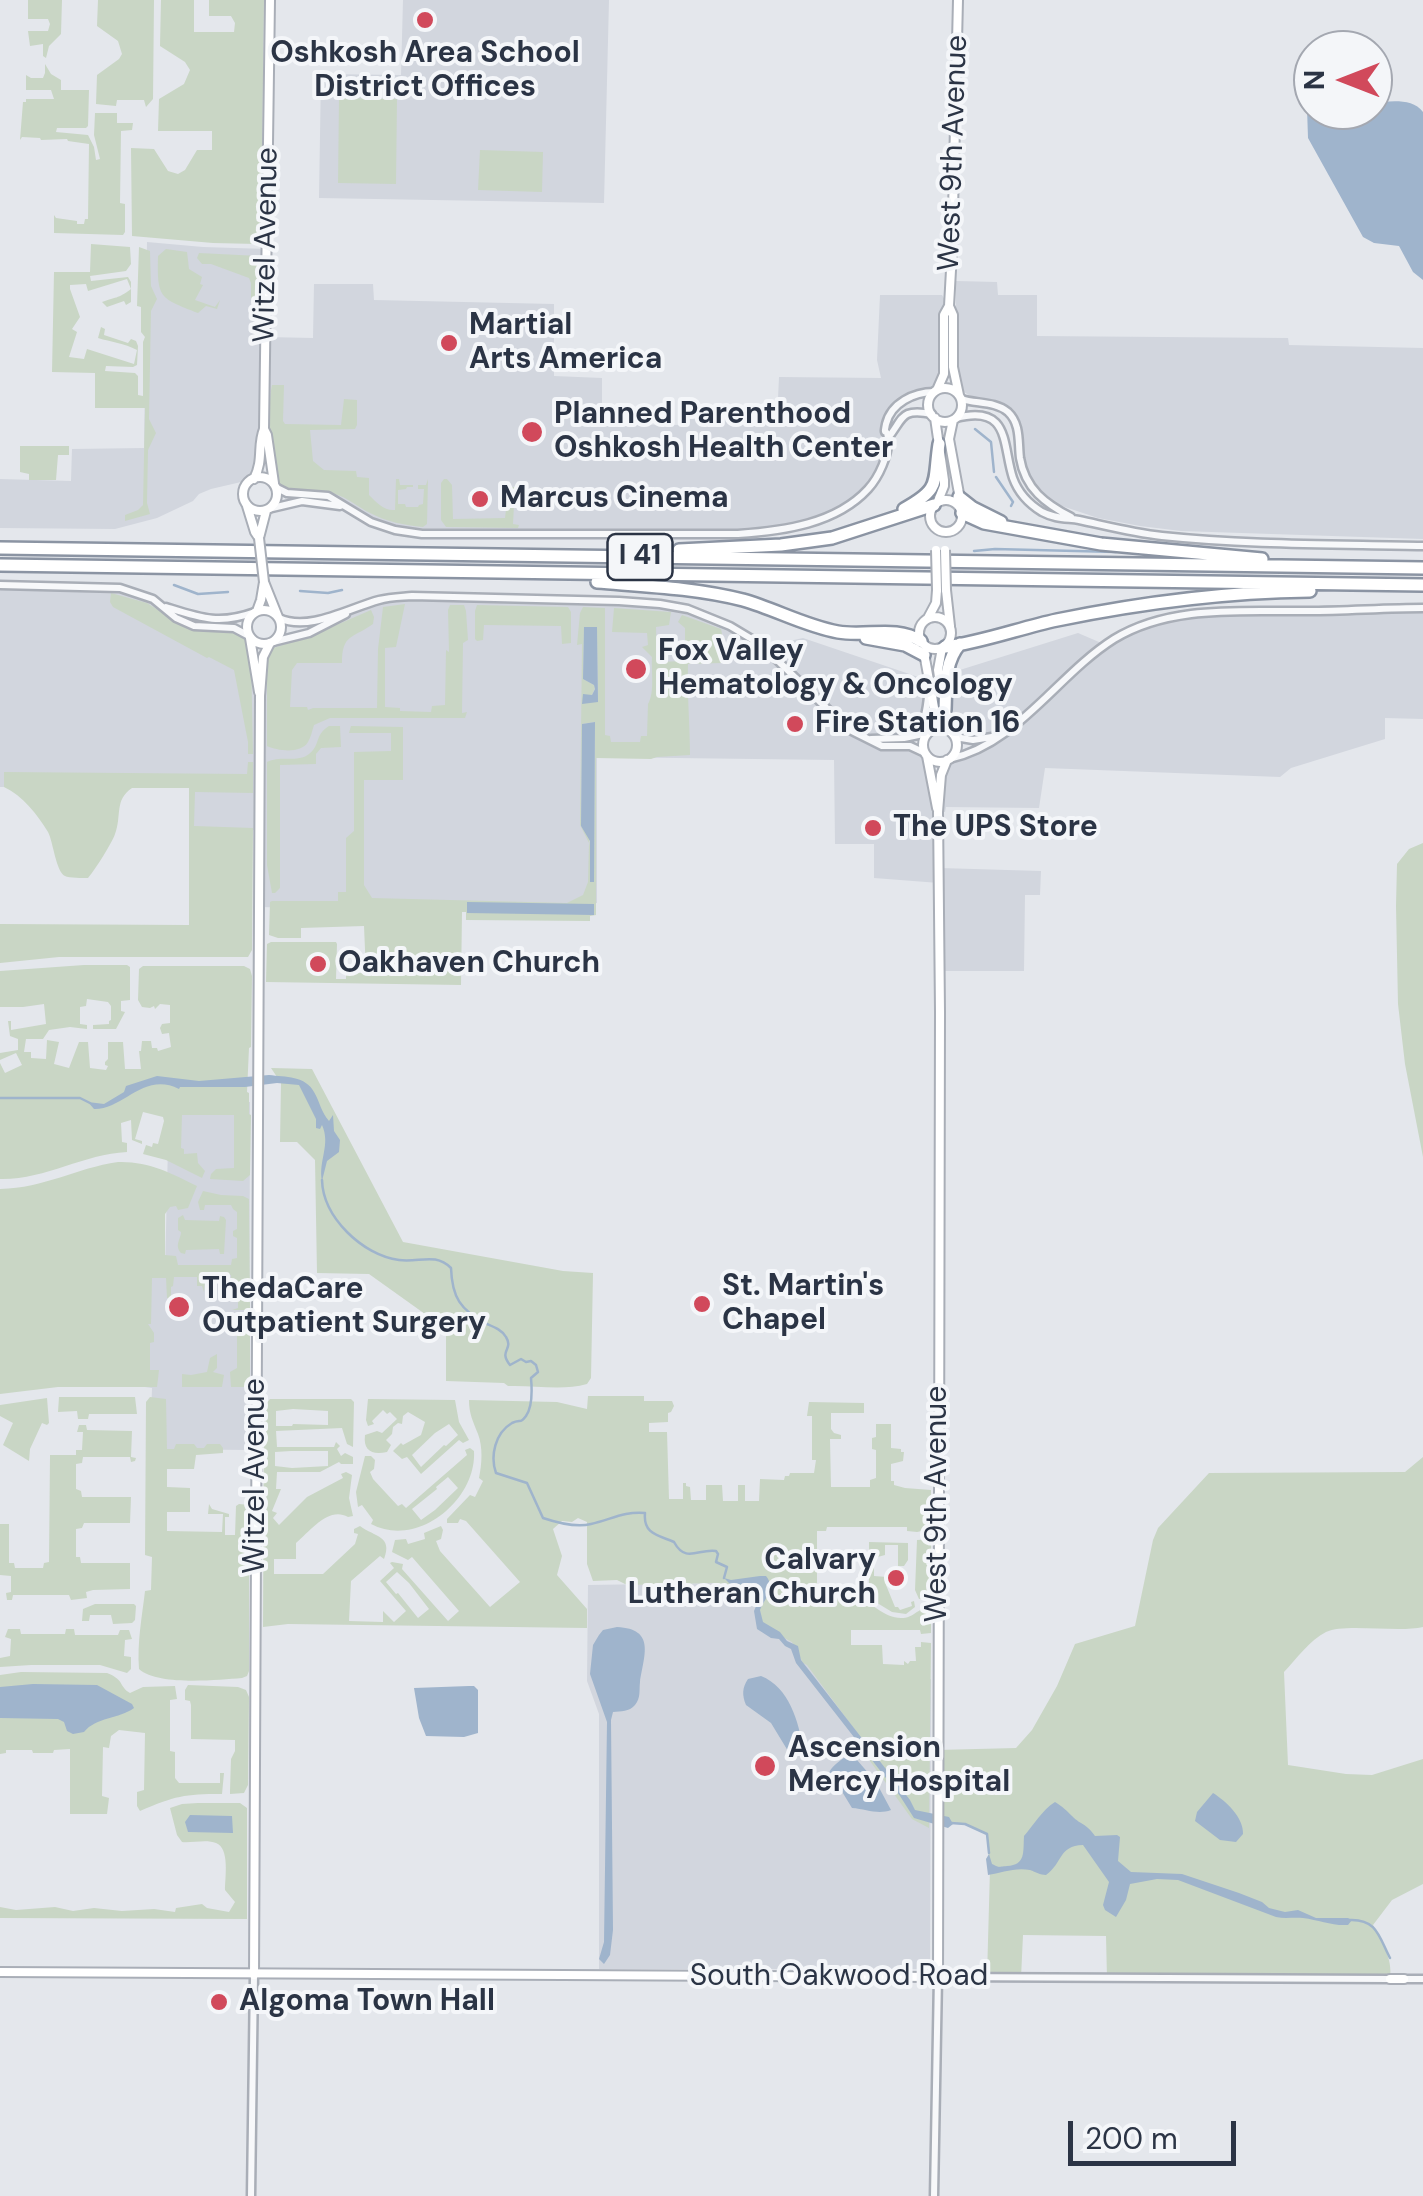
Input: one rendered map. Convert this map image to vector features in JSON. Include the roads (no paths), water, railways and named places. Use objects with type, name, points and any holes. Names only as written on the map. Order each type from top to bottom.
[{"type":"highway","points":[[871,526],[930,493],[936,482],[939,444]]},
{"type":"highway","points":[[608,557],[642,551],[781,546],[832,538],[936,504]]},
{"type":"highway","points":[[961,506],[1014,528],[1102,544],[1267,560],[1280,566]]},
{"type":"highway","name":"I 41","points":[[0,548],[1423,568]]},
{"type":"highway","name":"I 41","points":[[0,565],[1423,585]]},
{"type":"highway","points":[[575,574],[584,580],[724,596],[842,633],[903,632],[922,647]]},
{"type":"highway","points":[[944,648],[1058,620],[1149,604],[1239,594],[1352,590],[1382,584]]},
{"type":"highway","points":[[945,710],[947,674],[952,653],[960,644]]},
{"type":"main road","name":"Witzel Avenue","points":[[270,0],[264,429],[275,486]]},
{"type":"main road","name":"West 9th Avenue","points":[[935,392],[944,374],[944,315],[948,306],[958,0]]},
{"type":"main road","name":"West 9th Avenue","points":[[948,306],[952,316],[953,367],[960,397]]},
{"type":"main road","points":[[940,550],[961,523],[949,439],[962,409],[960,397],[949,388],[935,392],[929,403],[944,486],[930,514],[940,550],[941,590],[951,638],[938,670],[956,749],[948,760],[936,761],[926,754],[923,742],[935,713],[920,627],[941,590]]},
{"type":"main road","points":[[933,416],[944,422],[955,419]]},
{"type":"main road","name":"Witzel Avenue","points":[[254,479],[261,463],[264,429]]},
{"type":"main road","points":[[259,538],[244,490],[254,479],[264,478],[275,486],[276,496],[267,510],[259,538],[262,600],[248,622],[249,637],[261,644],[271,643],[280,633],[264,582]]},
{"type":"main road","points":[[936,504],[942,500],[961,506]]},
{"type":"main road","points":[[247,506],[267,510]]},
{"type":"main road","points":[[932,523],[942,532],[955,530]]},
{"type":"main road","points":[[256,612],[270,612],[278,617]]},
{"type":"main road","points":[[927,620],[940,618],[950,626]]},
{"type":"main road","name":"Witzel Avenue","points":[[249,637],[260,696]]},
{"type":"main road","name":"Witzel Avenue","points":[[254,1975],[260,696],[263,657],[271,643]]},
{"type":"main road","points":[[922,647],[944,648]]},
{"type":"main road","points":[[929,732],[942,728],[954,736]]},
{"type":"main road","name":"West 9th Avenue","points":[[926,754],[938,812]]},
{"type":"main road","name":"West 9th Avenue","points":[[938,1977],[938,812],[941,775],[948,760]]},
{"type":"main road","name":"South Oakwood Road","points":[[0,1972],[938,1977]]},
{"type":"main road","name":"South Oakwood Road","points":[[1390,1979],[1404,1979]]},
{"type":"street","points":[[888,438],[888,417],[895,408],[909,397],[935,392]]},
{"type":"street","points":[[960,397],[1008,412],[1017,427],[1020,460],[1030,485],[1048,504],[1077,520]]},
{"type":"street","points":[[275,486],[287,492],[328,496],[383,526],[422,534],[738,534],[778,530],[826,516],[854,502],[873,483],[882,466],[888,438],[898,422],[907,414],[933,416]]},
{"type":"street","points":[[955,419],[980,416],[998,426],[1006,440],[1014,479],[1030,503],[1050,516],[1190,538],[1423,546]]},
{"type":"street","points":[[267,510],[302,501],[344,507]]},
{"type":"street","points":[[0,585],[120,588],[165,607],[213,620],[256,612]]},
{"type":"street","points":[[278,617],[296,624],[382,599],[412,596],[632,602],[688,610],[744,633],[772,655],[840,723],[882,746],[910,746],[926,754]]},
{"type":"street","points":[[165,607],[176,618],[194,626],[234,628],[249,637]]},
{"type":"street","points":[[948,760],[984,748],[1023,718],[1089,656],[1121,635],[1152,622],[1208,613],[1423,608]]},
{"type":"street","points":[[271,643],[319,628],[352,610]]},
{"type":"street","points":[[913,736],[926,716],[930,681]]},
{"type":"street","points":[[869,739],[929,732]]},
{"type":"street","points":[[954,736],[973,740],[1000,736]]},
{"type":"street","name":"Witzel Avenue","points":[[251,2196],[254,1975]]},
{"type":"street","name":"South Oakwood Road","points":[[938,1977],[1390,1979]]},
{"type":"street","name":"West 9th Avenue","points":[[934,2196],[938,1977]]},
{"type":"street","name":"South Oakwood Road","points":[[1404,1979],[1423,1979]]},
{"type":"water","points":[[1393,101],[1413,104],[1423,112],[1423,280],[1413,272],[1399,246],[1374,243],[1363,237],[1308,138],[1308,130],[1393,130]]},
{"type":"water","points":[[584,627],[597,627],[598,702],[582,704],[583,694],[592,695],[595,689],[583,679]]},
{"type":"water","points":[[595,722],[594,882],[590,882],[590,841],[581,826],[582,724]]},
{"type":"water","points":[[467,902],[594,904],[594,915],[467,913]]},
{"type":"water","points":[[269,1075],[306,1083],[329,1121],[333,1115],[339,1152],[327,1161],[322,1181],[324,1132],[322,1125],[316,1128],[316,1119],[299,1085],[179,1089],[155,1085],[105,1108],[94,1109],[88,1102],[104,1104],[124,1092],[126,1086],[157,1076],[199,1081]]},
{"type":"water","points":[[766,1576],[770,1585],[760,1610],[763,1622],[798,1646],[801,1660],[915,1810],[949,1817],[953,1824],[948,1828],[914,1818],[796,1663],[791,1649],[757,1629],[754,1611],[760,1597],[747,1586],[732,1586],[724,1578]]},
{"type":"water","points":[[617,1627],[638,1633],[645,1653],[637,1702],[628,1710],[613,1712],[611,1720],[613,1930],[610,1955],[604,1964],[599,1959],[604,1942],[607,1722],[590,1674],[593,1645],[603,1630]]},
{"type":"water","points":[[761,1676],[779,1688],[791,1706],[803,1749],[795,1756],[771,1723],[746,1705],[746,1682]]},
{"type":"water","points":[[97,1685],[134,1708],[73,1734],[58,1719],[0,1718],[0,1687]]},
{"type":"water","points":[[474,1686],[478,1690],[478,1733],[464,1737],[426,1736],[414,1688]]},
{"type":"water","points":[[851,1753],[876,1782],[891,1810],[852,1808],[841,1790],[832,1793],[829,1774]]},
{"type":"water","points":[[1213,1793],[1241,1822],[1243,1834],[1236,1842],[1220,1840],[1195,1821],[1197,1812]]},
{"type":"water","points":[[1055,1802],[1095,1836],[1120,1837],[1118,1861],[1131,1872],[1182,1874],[1239,1893],[1269,1908],[1298,1910],[1316,1918],[1352,1920],[1342,1925],[1276,1917],[1178,1880],[1157,1879],[1130,1884],[1116,1917],[1103,1905],[1109,1882],[1083,1845],[1069,1848],[1046,1875],[1019,1869],[988,1875],[989,1854],[992,1864],[999,1867],[1018,1863],[1024,1836]]},
{"type":"water","points":[[190,1815],[232,1816],[233,1833],[188,1832],[185,1822]]},
{"type":"waterway","points":[[975,429],[991,442],[994,472]]},
{"type":"waterway","points":[[996,477],[1013,502],[1011,506]]},
{"type":"waterway","points":[[974,551],[1116,552]]},
{"type":"waterway","points":[[174,585],[198,594],[228,592]]},
{"type":"waterway","points":[[300,591],[342,590]]},
{"type":"waterway","points":[[0,1098],[80,1098],[90,1103]]},
{"type":"waterway","points":[[322,1180],[329,1207],[347,1232],[385,1257],[445,1263],[451,1268],[453,1287],[464,1308],[506,1337],[505,1356],[510,1365],[521,1359],[536,1365],[538,1372],[531,1378],[528,1412],[523,1420],[506,1427],[495,1445],[496,1473],[527,1483],[543,1518],[555,1522],[585,1525],[645,1513],[649,1530],[674,1542],[683,1552],[716,1551],[716,1562],[727,1567],[724,1578]]},
{"type":"waterway","points":[[951,1823],[965,1824],[987,1834],[989,1853]]},
{"type":"waterway","points":[[1350,1920],[1372,1926],[1390,1958]]},
{"type":"place","name":"Oshkosh Area School District Offices","points":[[425,20]]},
{"type":"place","name":"Martial Arts America","points":[[449,343]]},
{"type":"place","name":"Planned Parenthood Oshkosh Health Center","points":[[532,432]]},
{"type":"place","name":"Marcus Cinema","points":[[480,499]]},
{"type":"place","name":"Fox Valley Hematology & Oncology","points":[[636,669]]},
{"type":"place","name":"Fire Station 16","points":[[795,724]]},
{"type":"place","name":"The UPS Store","points":[[873,828]]},
{"type":"place","name":"Oakhaven Church","points":[[318,964]]},
{"type":"place","name":"St. Martin's Chapel","points":[[702,1304]]},
{"type":"place","name":"ThedaCare Outpatient Surgery","points":[[179,1307]]},
{"type":"place","name":"Calvary Lutheran Church","points":[[896,1578]]},
{"type":"place","name":"Ascension Mercy Hospital","points":[[765,1766]]},
{"type":"place","name":"Algoma Town Hall","points":[[219,2002]]}]
